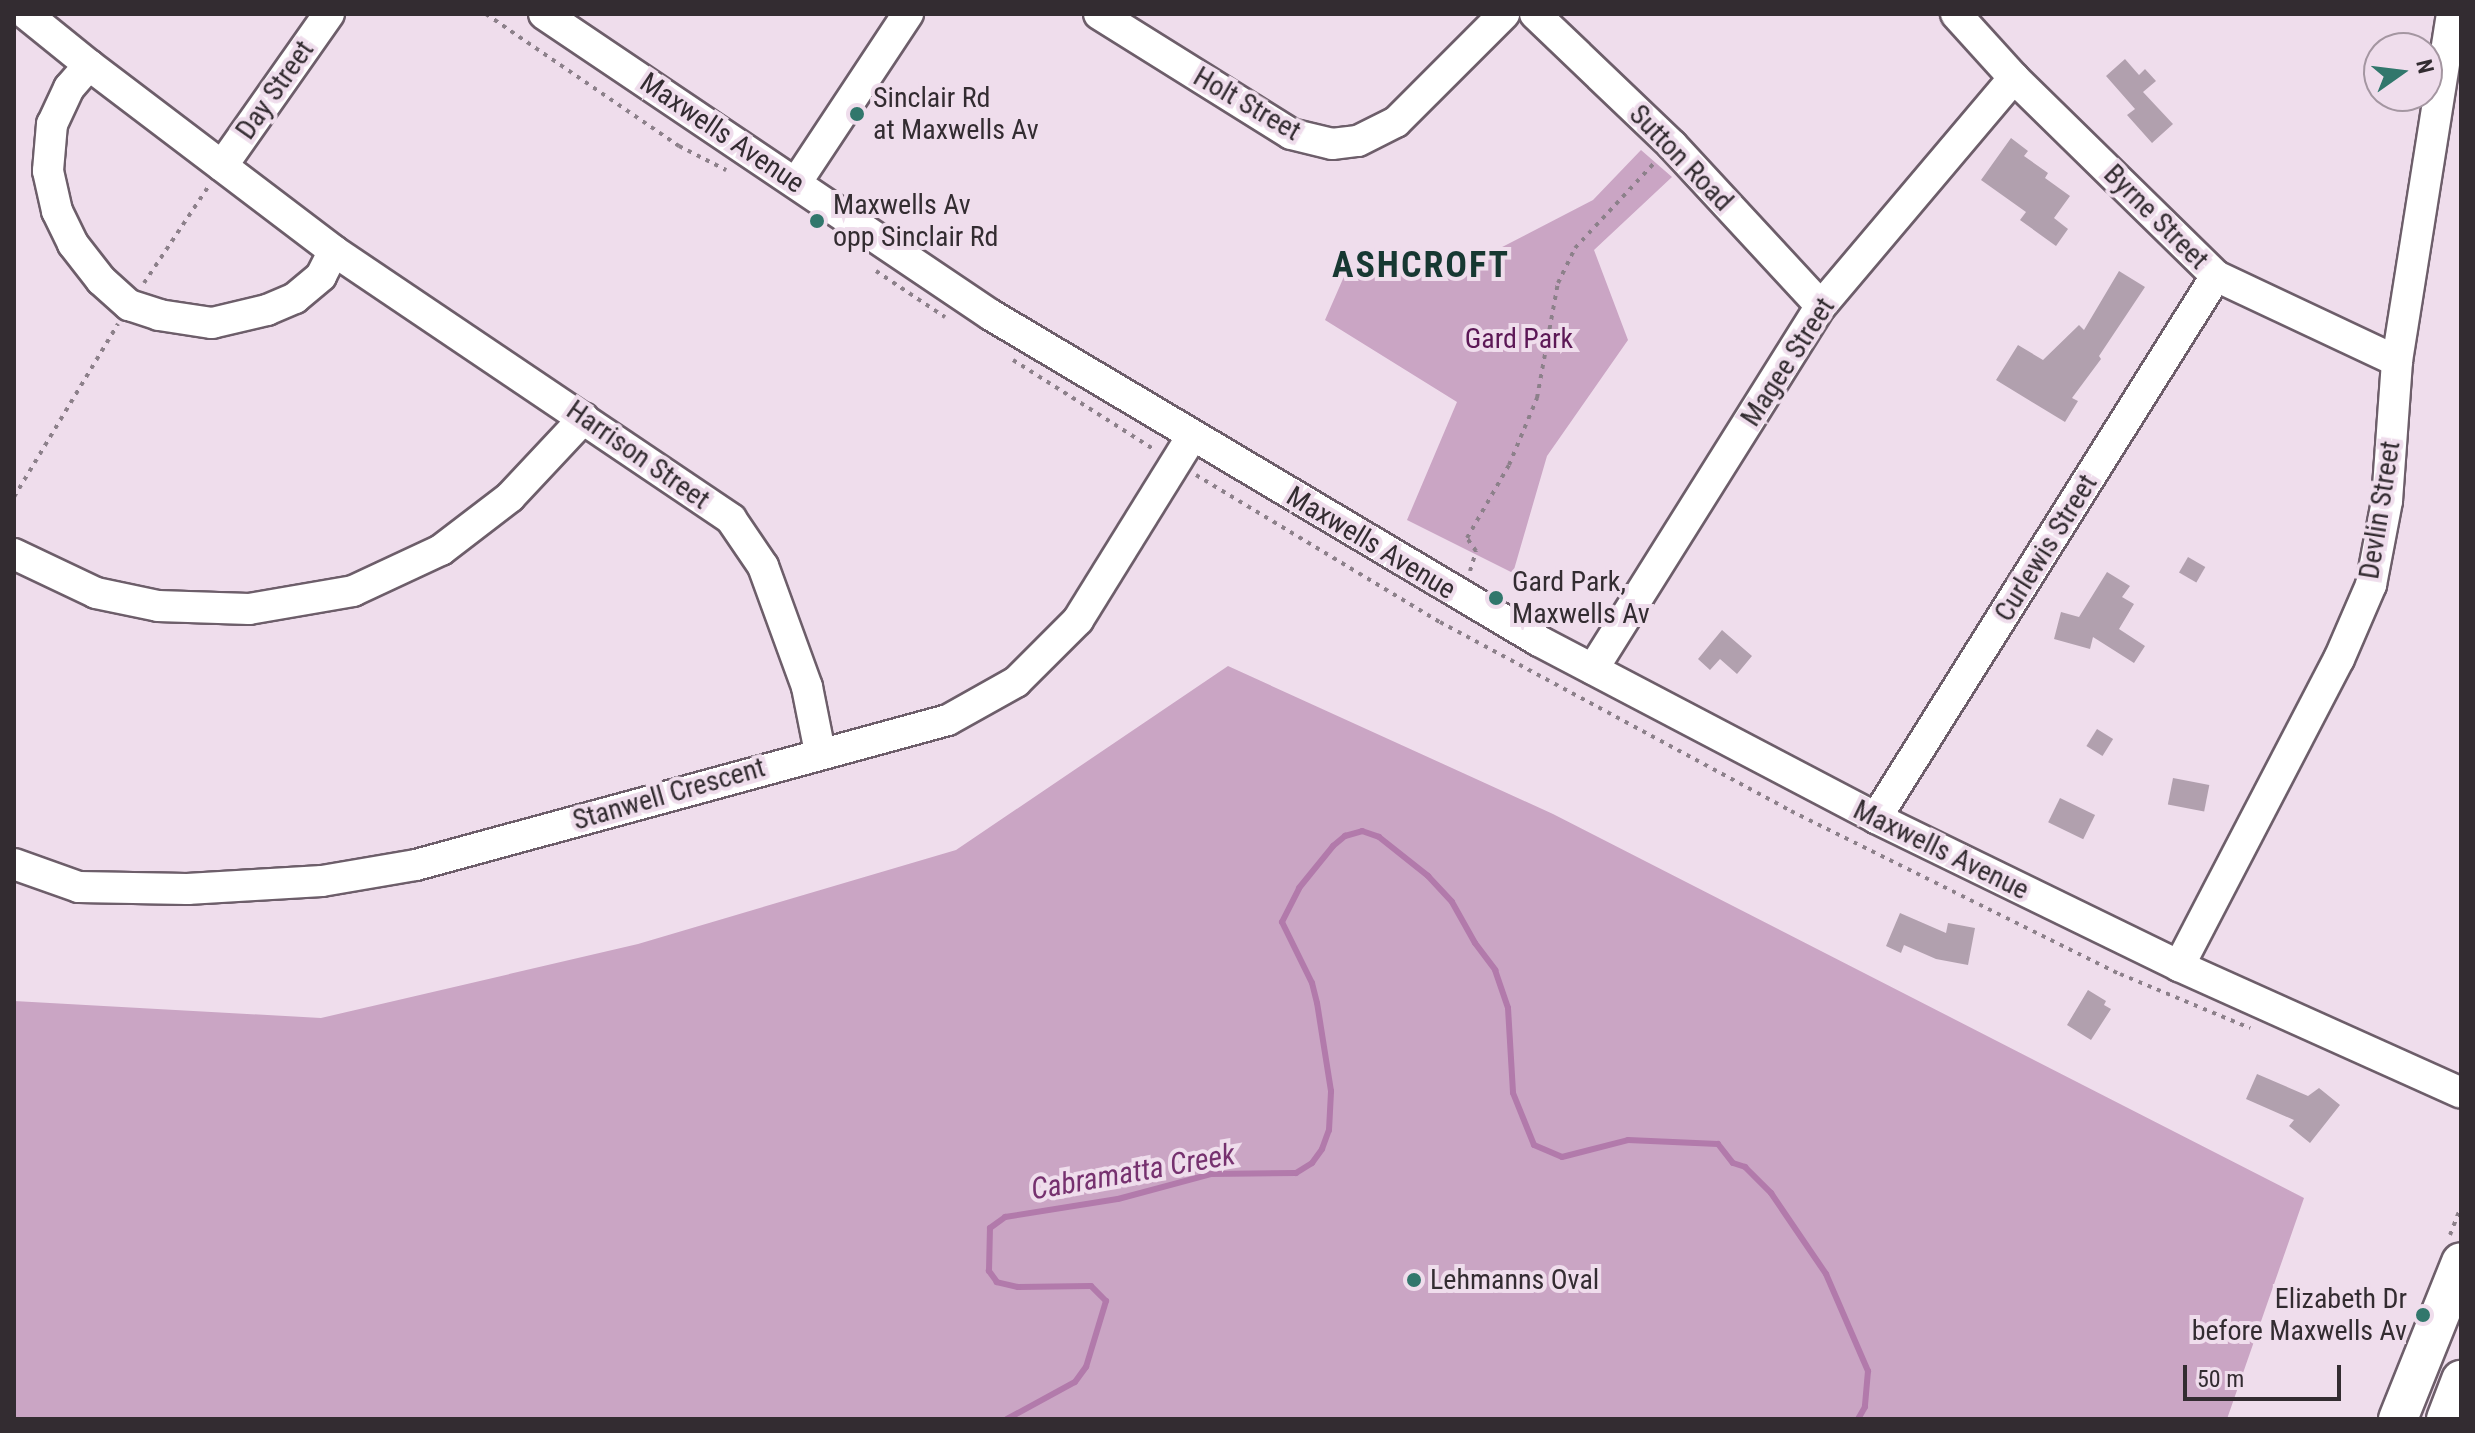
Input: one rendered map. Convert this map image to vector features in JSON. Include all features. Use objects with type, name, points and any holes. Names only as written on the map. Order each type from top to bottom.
[{"type":"main road","points":[[2398,1419],[2461,1262]]},
{"type":"main road","points":[[2446,1419],[2461,1380]]},
{"type":"street","name":"Harrison Street","points":[[26,14],[334,251],[731,519],[763,566],[807,687],[820,752]]},
{"type":"street","name":"Day Street","points":[[222,166],[329,14]]},
{"type":"street","name":"Maxwells Avenue","points":[[544,14],[991,315],[1468,601],[1876,818],[2179,966],[2461,1093]]},
{"type":"street","points":[[796,183],[908,14]]},
{"type":"street","name":"Holt Street","points":[[1099,14],[1291,134],[1332,144],[1358,141],[1396,122],[1504,14]]},
{"type":"street","name":"Sutton Road","points":[[1535,14],[1672,145],[1821,306]]},
{"type":"street","name":"Byrne Street","points":[[1956,14],[2014,78],[2216,276],[2397,361]]},
{"type":"street","name":"Devlin Street","points":[[2179,966],[2339,659],[2371,585],[2387,501],[2397,361],[2452,14]]},
{"type":"street","points":[[89,65],[69,88],[52,124],[48,171],[57,211],[73,244],[101,280],[129,305],[159,315],[212,323],[267,310],[295,298],[321,276],[334,251]]},
{"type":"street","name":"Magee Street","points":[[1593,669],[1821,306],[2014,78]]},
{"type":"street","name":"Curlewis Street","points":[[1876,818],[2216,276]]},
{"type":"street","points":[[14,554],[96,593],[158,606],[249,609],[353,591],[441,550],[510,497],[584,418]]},
{"type":"street","name":"Stanwell Crescent","points":[[14,864],[79,887],[187,889],[322,881],[416,865],[820,752],[948,720],[1016,682],[1078,620],[1192,436]]},
{"type":"path","points":[[1470,571],[1476,551],[1467,538],[1509,465],[1537,398],[1558,283],[1575,248],[1672,145]]},
{"type":"path","points":[[14,497],[129,305],[222,166]]},
{"type":"green space","name":"Gard Park","points":[[1641,150],[1672,177],[1594,250],[1628,340],[1547,456],[1513,573],[1407,520],[1457,402],[1325,320],[1349,265],[1446,276],[1593,200]]},
{"type":"green space","points":[[1228,666],[1553,814],[2304,1198],[2227,1419],[14,1419],[14,1001],[321,1018],[638,944],[956,850]]},
{"type":"building","points":[[2125,59],[2139,75],[2145,69],[2156,81],[2143,92],[2173,124],[2152,143],[2127,115],[2135,109],[2106,76]]},
{"type":"building","points":[[2011,138],[2028,151],[2024,156],[2048,173],[2045,178],[2070,196],[2054,218],[2068,229],[2056,246],[2020,220],[2026,212],[1981,180]]},
{"type":"building","points":[[2119,271],[2145,287],[2099,356],[2101,359],[2072,398],[2078,401],[2065,422],[1996,380],[2018,345],[2043,360],[2079,325],[2084,330]]},
{"type":"building","points":[[2188,557],[2205,567],[2196,583],[2179,573]]},
{"type":"building","points":[[2107,572],[2130,586],[2122,597],[2134,604],[2119,629],[2145,646],[2134,663],[2093,637],[2090,649],[2054,639],[2061,612],[2079,617]]},
{"type":"building","points":[[1722,630],[1752,656],[1737,674],[1720,659],[1710,670],[1698,659]]},
{"type":"building","points":[[2097,729],[2113,739],[2103,756],[2086,746]]},
{"type":"building","points":[[2173,778],[2209,785],[2204,812],[2168,805]]},
{"type":"building","points":[[2060,798],[2095,815],[2083,839],[2048,822]]},
{"type":"building","points":[[1900,913],[1946,933],[1948,923],[1975,928],[1968,965],[1936,959],[1904,945],[1901,953],[1886,946]]},
{"type":"building","points":[[2088,990],[2106,1001],[2104,1005],[2111,1009],[2091,1040],[2067,1025]]},
{"type":"building","points":[[2257,1074],[2308,1096],[2319,1088],[2340,1105],[2310,1143],[2289,1126],[2294,1120],[2246,1099]]},
{"type":"waterway","name":"Cabramatta Creek","points":[[1007,1419],[1075,1382],[1086,1367],[1106,1301],[1091,1286],[1018,1287],[997,1282],[989,1271],[990,1228],[1005,1217],[1118,1199],[1211,1174],[1296,1173],[1312,1163],[1322,1149],[1329,1130],[1331,1091],[1317,1003],[1312,983],[1282,922],[1299,888],[1333,846],[1345,836],[1362,831],[1379,837],[1428,876],[1452,902],[1475,943],[1495,970],[1508,1008],[1513,1093],[1534,1145],[1562,1157],[1628,1140],[1718,1144],[1733,1163],[1745,1167],[1771,1193],[1826,1274],[1868,1371],[1865,1407],[1858,1419]]},
{"type":"place","name":"Sinclair Rd at Maxwells Av","points":[[857,114]]},
{"type":"place","name":"Maxwells Av opp Sinclair Rd","points":[[817,221]]},
{"type":"place","name":"Gard Park, Maxwells Av","points":[[1496,598]]},
{"type":"place","name":"Lehmanns Oval","points":[[1414,1280]]},
{"type":"place","name":"Elizabeth Dr before Maxwells Av","points":[[2423,1315]]},
{"type":"district","name":"ASHCROFT","points":[[1421,266]]}]
